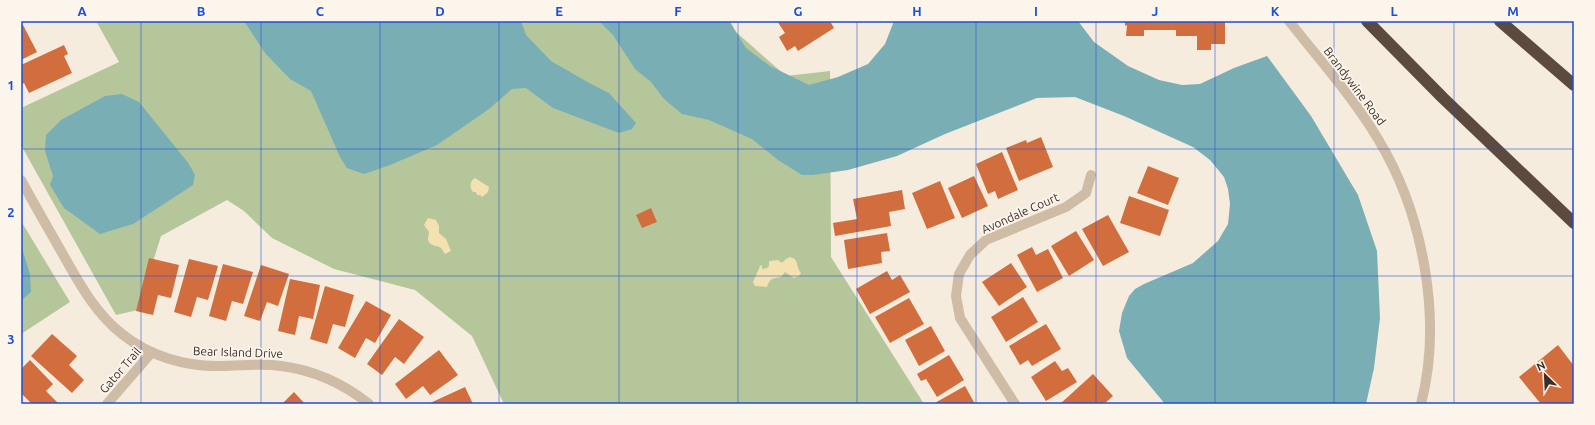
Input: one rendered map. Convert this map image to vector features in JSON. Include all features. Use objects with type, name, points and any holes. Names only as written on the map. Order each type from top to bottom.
[{"type":"highway","points":[[1367,21],[1443,98],[1574,223]]},
{"type":"highway","points":[[1500,21],[1574,85]]},
{"type":"street","name":"Brandywine Road","points":[[1288,21],[1359,109],[1378,139],[1402,188],[1417,233],[1424,266],[1429,306],[1428,360],[1421,404]]},
{"type":"street","name":"Avondale Court","points":[[1015,404],[960,318],[956,296],[959,274],[970,254],[986,240],[1066,207],[1086,193],[1092,174]]},
{"type":"street","name":"Bear Island Drive","points":[[21,180],[90,300],[104,318],[122,334],[152,352],[174,360],[197,365],[220,366],[256,364],[305,370],[339,384],[369,404]]},
{"type":"street","name":"Gator Trail","points":[[107,404],[152,352]]},
{"type":"green space","points":[[96,21],[730,21],[736,32],[786,76],[830,71],[831,257],[924,404],[504,404],[472,336],[415,290],[334,269],[272,238],[244,211],[227,200],[161,236],[138,310],[116,315],[21,145],[21,108],[119,62]]},
{"type":"green space","points":[[21,221],[70,302],[21,334]]},
{"type":"sand","points":[[475,178],[489,187],[488,192],[482,197],[477,195],[476,192],[473,192],[471,188],[471,182]]},
{"type":"sand","points":[[428,218],[436,220],[439,226],[439,233],[446,239],[451,251],[445,254],[441,248],[429,243],[429,232],[424,225]]},
{"type":"sand","points":[[790,257],[796,261],[801,273],[799,276],[794,278],[785,272],[781,277],[771,280],[767,287],[755,286],[753,282],[760,266],[762,265],[762,269],[767,268],[769,266],[769,261],[778,260],[782,263]]},
{"type":"water","points":[[244,21],[521,21],[526,35],[551,61],[609,93],[636,123],[632,129],[619,133],[553,108],[526,88],[512,89],[489,109],[437,145],[390,165],[364,174],[347,168],[340,157],[311,91],[290,79],[265,53]]},
{"type":"water","points":[[599,21],[729,21],[746,48],[770,66],[809,85],[838,77],[868,64],[885,44],[894,21],[1078,21],[1094,42],[1128,66],[1159,80],[1182,85],[1200,84],[1234,68],[1267,56],[1311,116],[1358,195],[1377,251],[1380,318],[1374,368],[1366,404],[1165,404],[1127,358],[1119,331],[1122,313],[1129,296],[1135,289],[1144,284],[1193,263],[1218,241],[1228,224],[1230,204],[1228,189],[1224,177],[1210,160],[1193,147],[1124,116],[1075,97],[1037,98],[945,134],[897,156],[848,170],[802,175],[778,160],[752,139],[709,120],[682,114],[664,99],[651,82],[635,69],[613,35]]},
{"type":"water","points":[[122,94],[139,102],[189,164],[195,175],[193,185],[133,224],[100,234],[64,208],[50,185],[53,176],[45,151],[46,135],[61,120],[105,96]]},
{"type":"water","points":[[21,245],[30,274],[31,292],[21,301]]},
{"type":"building","points":[[777,21],[830,21],[834,28],[798,51],[795,46],[787,51],[779,37],[785,33]]},
{"type":"building","points":[[1125,21],[1225,21],[1225,44],[1211,44],[1211,50],[1197,50],[1197,36],[1176,36],[1176,30],[1144,30],[1144,36],[1126,36],[1127,25],[1125,26]]},
{"type":"building","points":[[23,25],[37,52],[21,60],[21,26]]},
{"type":"building","points":[[64,45],[68,54],[64,56],[72,73],[29,93],[24,83],[21,85],[21,65]]},
{"type":"building","points":[[1041,137],[1053,167],[1019,181],[1006,148],[1026,140],[1027,143]]},
{"type":"building","points":[[1002,152],[1018,190],[998,199],[995,191],[988,194],[976,164]]},
{"type":"building","points":[[1148,166],[1179,178],[1168,205],[1137,193]]},
{"type":"building","points":[[974,176],[988,206],[962,218],[948,188]]},
{"type":"building","points":[[940,181],[955,218],[927,229],[912,193]]},
{"type":"building","points":[[902,190],[905,209],[889,212],[891,226],[835,236],[833,223],[857,219],[853,199]]},
{"type":"building","points":[[1129,196],[1169,210],[1160,236],[1120,223]]},
{"type":"building","points":[[651,208],[657,222],[642,228],[636,215]]},
{"type":"building","points":[[1108,215],[1129,252],[1103,266],[1082,229]]},
{"type":"building","points":[[1076,231],[1094,260],[1069,276],[1051,246]]},
{"type":"building","points":[[887,233],[890,251],[881,252],[882,263],[848,269],[844,240]]},
{"type":"building","points":[[1032,247],[1036,255],[1048,249],[1063,278],[1037,292],[1017,255]]},
{"type":"building","points":[[149,258],[179,265],[171,298],[158,295],[153,315],[136,311]]},
{"type":"building","points":[[189,259],[218,266],[208,300],[197,297],[191,317],[174,312]]},
{"type":"building","points":[[1011,263],[1027,287],[999,306],[982,282]]},
{"type":"building","points":[[223,264],[253,272],[243,304],[232,301],[226,321],[209,316]]},
{"type":"building","points":[[261,265],[289,274],[278,306],[267,302],[260,321],[244,316]]},
{"type":"building","points":[[887,271],[892,280],[900,275],[910,292],[870,314],[856,289]]},
{"type":"building","points":[[290,279],[320,285],[313,319],[299,316],[295,335],[278,331]]},
{"type":"building","points":[[325,286],[354,295],[345,327],[333,324],[327,344],[310,339]]},
{"type":"building","points":[[1023,297],[1038,322],[1006,342],[991,317]]},
{"type":"building","points":[[909,298],[924,324],[890,343],[875,317]]},
{"type":"building","points":[[366,301],[391,315],[375,343],[366,338],[355,358],[338,348]]},
{"type":"building","points":[[399,319],[424,337],[404,364],[395,357],[382,375],[367,364]]},
{"type":"building","points":[[1046,324],[1061,349],[1032,366],[1028,360],[1020,365],[1009,346]]},
{"type":"building","points":[[931,326],[945,351],[919,366],[905,340]]},
{"type":"building","points":[[52,334],[77,356],[69,365],[84,380],[72,393],[31,356]]},
{"type":"building","points":[[1558,345],[1574,366],[1574,404],[1541,404],[1519,377]]},
{"type":"building","points":[[439,350],[458,375],[430,395],[423,386],[406,399],[395,384]]},
{"type":"building","points":[[949,355],[964,380],[937,397],[926,379],[921,381],[917,374]]},
{"type":"building","points":[[30,360],[53,384],[46,391],[59,404],[32,404],[21,393],[21,369]]},
{"type":"building","points":[[1055,361],[1062,371],[1068,368],[1077,382],[1046,401],[1031,377]]},
{"type":"building","points":[[1093,374],[1113,396],[1104,404],[1060,404]]},
{"type":"building","points":[[965,386],[975,404],[933,404]]},
{"type":"building","points":[[465,387],[473,404],[428,404]]},
{"type":"building","points":[[294,392],[305,404],[282,404]]}]
